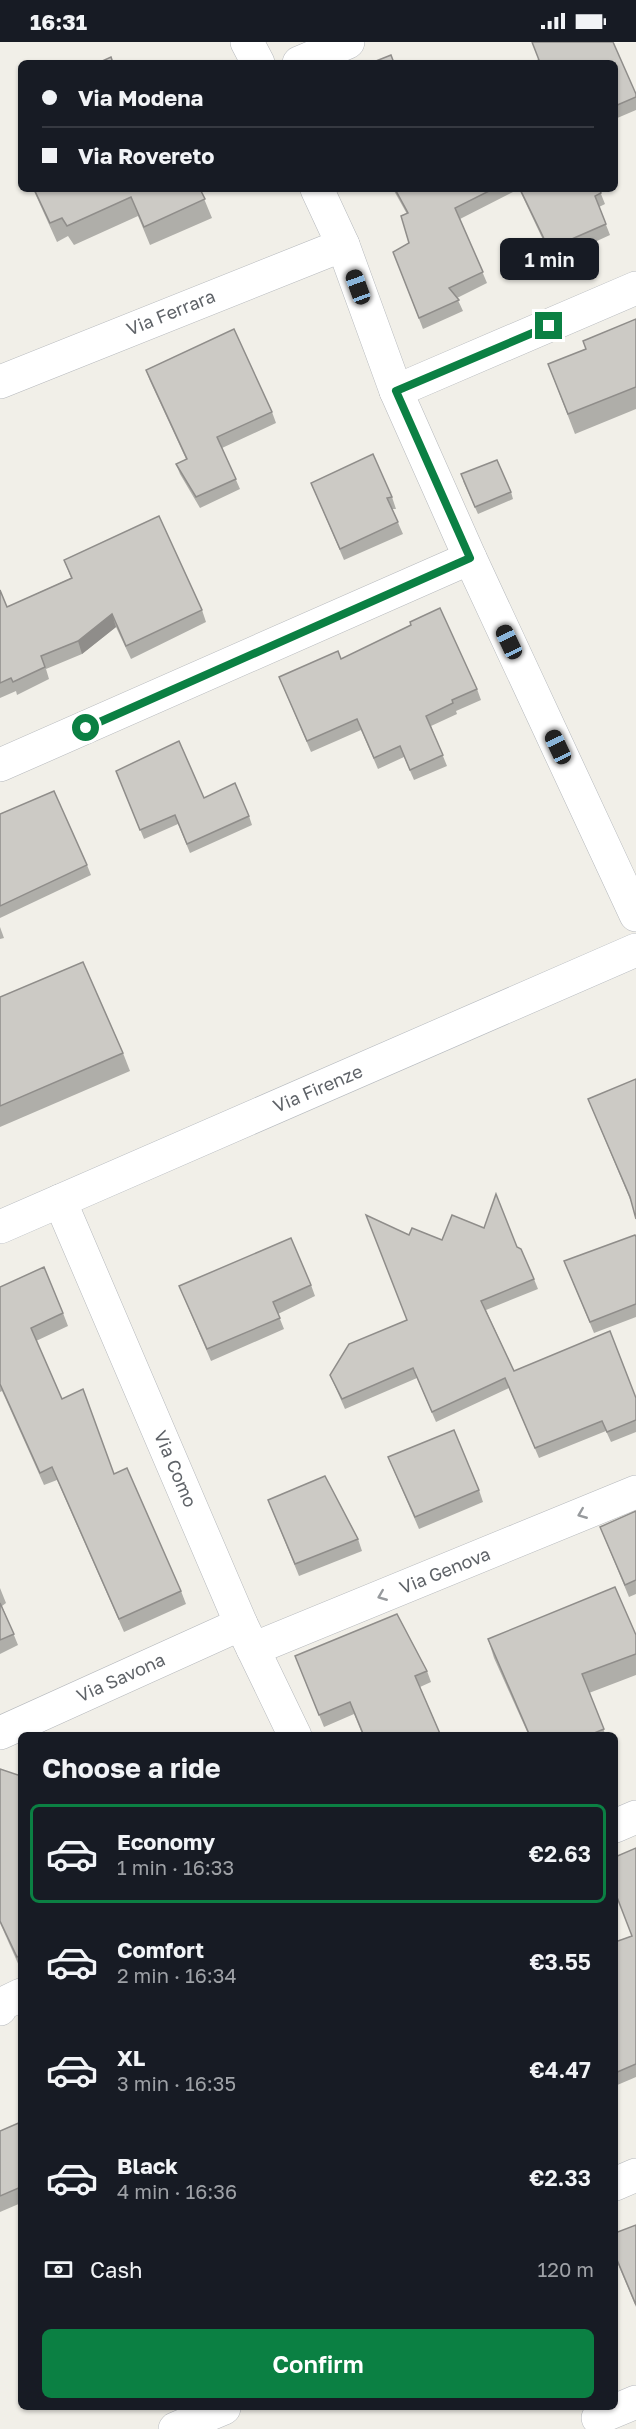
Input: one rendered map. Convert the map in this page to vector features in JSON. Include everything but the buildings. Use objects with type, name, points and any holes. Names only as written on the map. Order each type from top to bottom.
[{"type":"street","points":[[247,42],[256,60]]},
{"type":"street","points":[[306,60],[348,42]]},
{"type":"street","points":[[318,192],[343,245],[396,391],[470,558],[636,915]]},
{"type":"street","name":"Via Ferrara","points":[[0,382],[343,245]]},
{"type":"street","points":[[396,391],[636,288]]},
{"type":"street","points":[[0,765],[470,558]]},
{"type":"street","name":"Via Firenze","points":[[0,1227],[636,950]]},
{"type":"street","name":"Via Como","points":[[60,1201],[247,1636],[293,1732]]},
{"type":"street","name":"Via Genova","points":[[247,1636],[636,1492]]},
{"type":"street","name":"Via Savona","points":[[0,1733],[247,1636]]},
{"type":"street","points":[[618,1825],[636,1817]]},
{"type":"street","points":[[0,2009],[2,2004],[18,1996]]},
{"type":"street","points":[[618,2183],[636,2175]]},
{"type":"street","points":[[618,2410],[636,2402]]},
{"type":"street","points":[[175,2429],[219,2410]]},
{"type":"street","points":[[598,2418],[617,2410]]},
{"type":"route","points":[[86,728],[470,558],[396,391],[549,326]]}]
